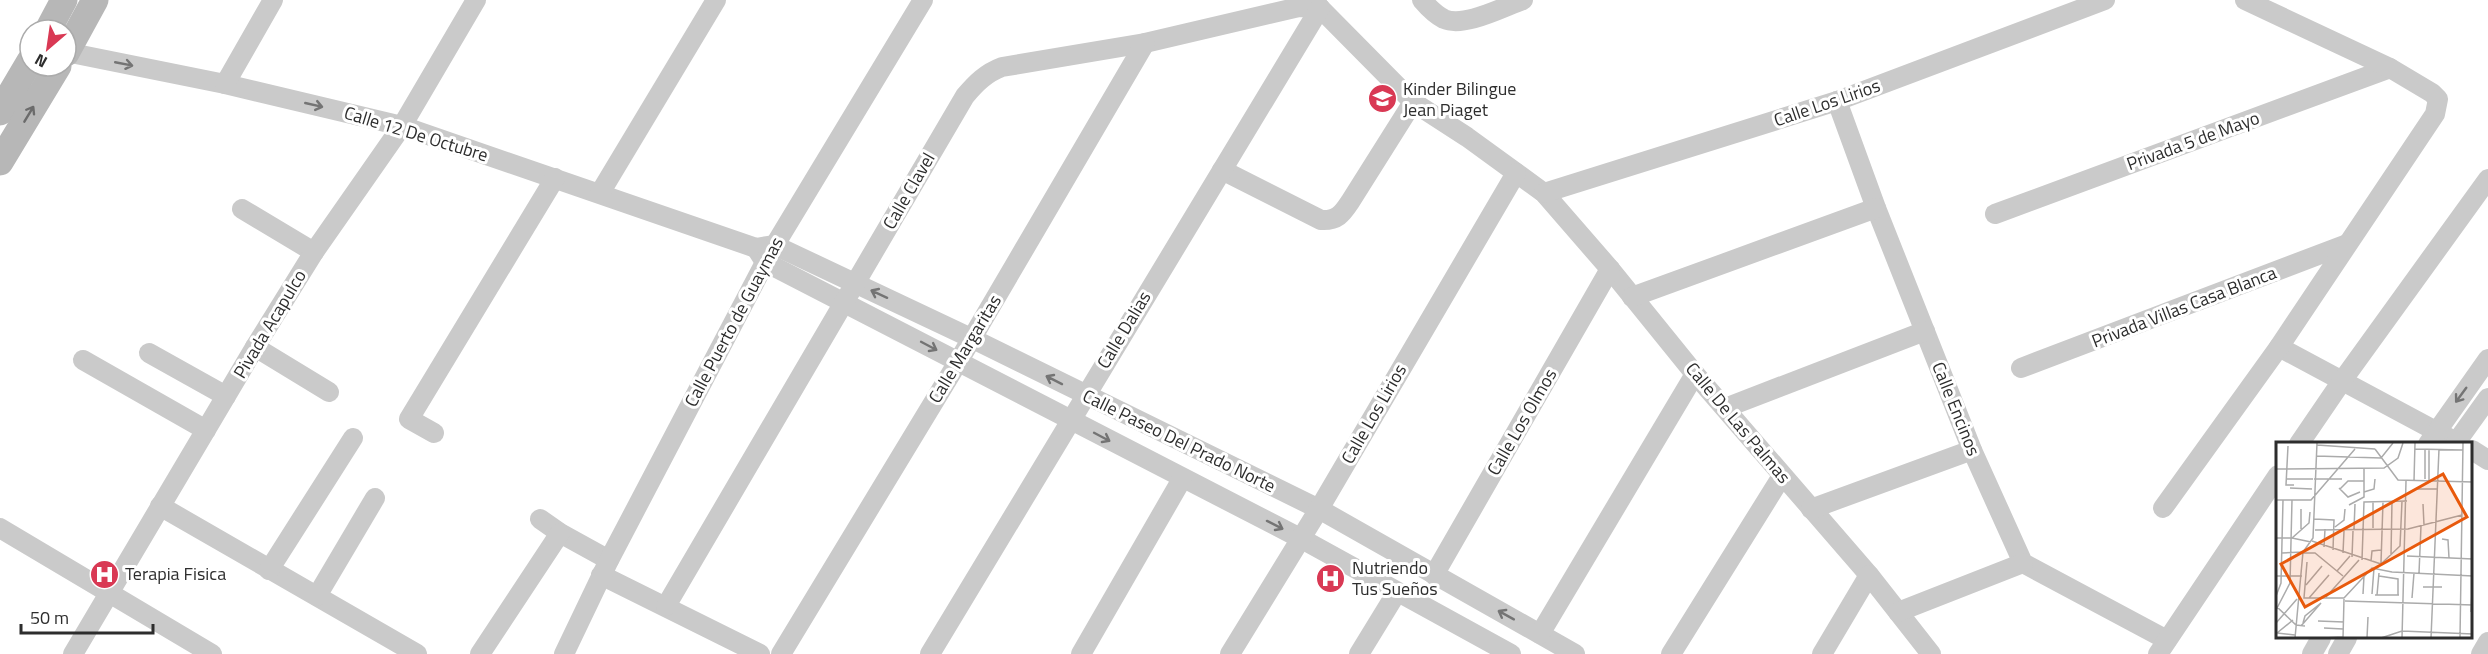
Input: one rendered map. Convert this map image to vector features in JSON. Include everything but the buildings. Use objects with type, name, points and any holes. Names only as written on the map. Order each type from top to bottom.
[{"type":"street","points":[[54,18],[64,0]]},
{"type":"street","points":[[78,30],[95,0]]},
{"type":"street","points":[[225,84],[273,0]]},
{"type":"street","name":"Pivada Acapulco","points":[[73,654],[255,347],[314,252],[402,126],[476,0]]},
{"type":"street","points":[[600,193],[716,0]]},
{"type":"street","name":"Calle Puerto de Guaymas","points":[[564,654],[765,252],[923,0]]},
{"type":"street","points":[[1475,17],[1486,0]]},
{"type":"street","points":[[1426,2],[1444,19],[1465,21],[1523,0]]},
{"type":"street","name":"Calle Los Lirios","points":[[1544,193],[1837,101],[2105,0]]},
{"type":"street","points":[[2163,508],[2280,347],[2435,114],[2438,99],[2390,68],[2245,0]]},
{"type":"street","name":"Calle Clavel","points":[[666,606],[964,96],[988,72],[1002,67],[1145,43],[1299,7],[1320,8]]},
{"type":"street","name":"Calle De Las Palmas","points":[[1320,8],[1413,102],[1467,137],[1544,193],[1610,269],[1695,374],[1869,576],[1931,654]]},
{"type":"street","name":"Calle Dalias","points":[[930,654],[1084,395],[1320,8]]},
{"type":"street","name":"Calle Margaritas","points":[[781,654],[958,362],[1145,43]]},
{"type":"street","name":"Calle 12 De Octubre","points":[[78,54],[225,84],[402,126],[765,252]]},
{"type":"street","name":"Privada 5 de Mayo","points":[[1995,214],[2390,68]]},
{"type":"street","points":[[0,112],[20,78]]},
{"type":"street","points":[[0,162],[7,135],[49,78]]},
{"type":"street","name":"Calle Encinos","points":[[1837,101],[1876,208],[1972,450],[2023,563]]},
{"type":"street","points":[[1222,170],[1321,220],[1335,219],[1341,215],[1350,202],[1413,102]]},
{"type":"street","name":"Calle Los Lirios","points":[[1230,654],[1319,509],[1516,173]]},
{"type":"street","points":[[434,434],[409,419],[555,178]]},
{"type":"street","points":[[2300,442],[2488,179]]},
{"type":"street","points":[[1632,297],[1876,208]]},
{"type":"street","points":[[242,209],[314,252]]},
{"type":"street","name":"Privada Villas Casa Blanca","points":[[2021,368],[2347,244]]},
{"type":"street","name":"Calle Paseo Del Prado Norte","points":[[765,252],[855,283],[1319,509],[1575,654]]},
{"type":"street","name":"Calle Paseo Del Prado Norte","points":[[765,252],[845,302],[1182,479],[1300,538],[1511,654]]},
{"type":"street","name":"Calle Los Olmos","points":[[1434,574],[1610,269]]},
{"type":"street","points":[[1725,408],[1926,331]]},
{"type":"street","points":[[255,347],[329,392]]},
{"type":"street","points":[[2280,347],[2342,381],[2431,437],[2450,442]]},
{"type":"street","points":[[149,353],[226,396]]},
{"type":"street","points":[[2431,437],[2488,358]]},
{"type":"street","points":[[83,360],[206,430]]},
{"type":"street","points":[[1540,634],[1695,374]]},
{"type":"street","points":[[2463,442],[2488,398]]},
{"type":"street","points":[[269,570],[353,438]]},
{"type":"street","points":[[1811,509],[1972,450]]},
{"type":"street","points":[[2473,452],[2488,460]]},
{"type":"street","points":[[1671,654],[1782,476]]},
{"type":"street","points":[[1081,654],[1182,479]]},
{"type":"street","points":[[1898,612],[2023,563],[2162,647],[2276,479]]},
{"type":"street","points":[[317,596],[375,498]]},
{"type":"street","points":[[160,506],[417,654]]},
{"type":"street","points":[[540,519],[605,568],[666,606],[759,654]]},
{"type":"street","points":[[0,528],[212,654]]},
{"type":"street","points":[[480,654],[560,533]]},
{"type":"street","points":[[1822,654],[1869,576]]},
{"type":"street","points":[[1359,654],[1397,592]]},
{"type":"street","points":[[2312,654],[2320,639]]},
{"type":"street","points":[[2338,654],[2346,639]]},
{"type":"street","points":[[2481,654],[2488,642]]},
{"type":"place","name":"Kinder Bilingue Jean Piaget","points":[[1382,99]]},
{"type":"place","name":"Terapia Fisica","points":[[104,574]]},
{"type":"place","name":"Nutriendo Tus Sueños","points":[[1331,578]]}]
